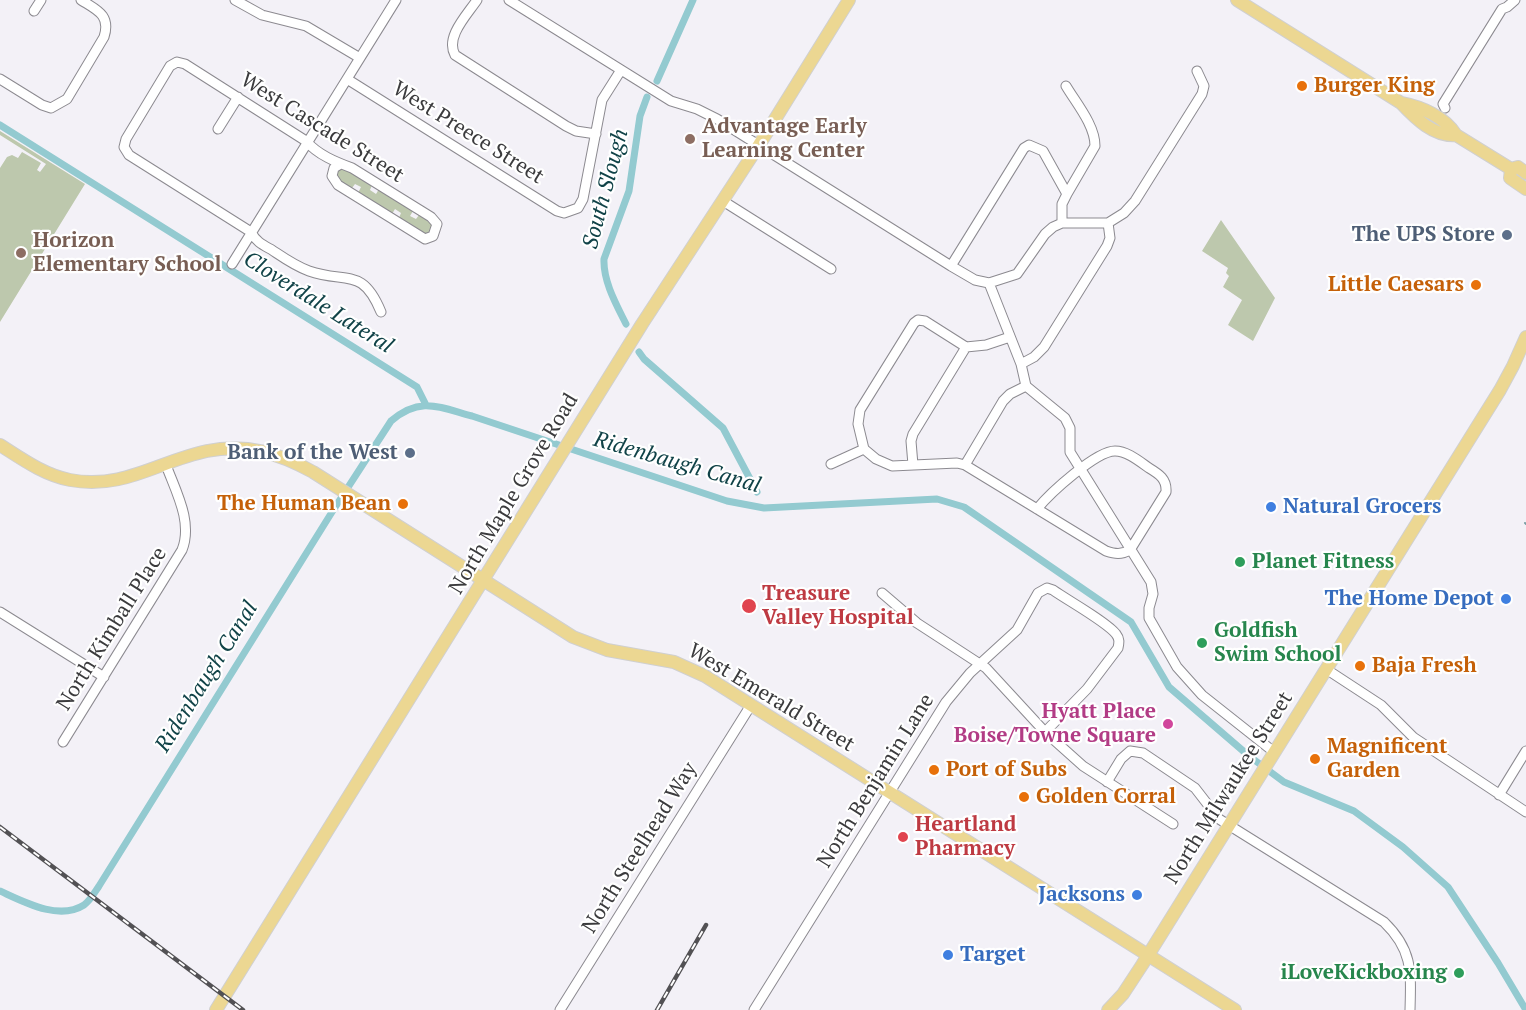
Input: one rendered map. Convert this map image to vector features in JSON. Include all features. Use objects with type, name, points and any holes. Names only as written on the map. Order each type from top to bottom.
[{"type":"main road","name":"North Maple Grove Road","points":[[216,1010],[484,582],[633,338],[759,145],[849,0]]},
{"type":"main road","points":[[1237,0],[1401,103],[1415,118],[1444,136],[1456,135]]},
{"type":"main road","points":[[1401,103],[1442,113],[1456,135],[1511,169],[1518,167],[1526,173]]},
{"type":"main road","points":[[1511,169],[1510,178],[1526,189]]},
{"type":"main road","name":"North Milwaukee Street","points":[[1108,1010],[1123,994],[1506,380],[1526,337]]},
{"type":"main road","name":"West Emerald Street","points":[[0,446],[48,473],[86,482],[127,478],[207,451],[228,448],[256,449],[285,457],[573,637],[607,650],[664,659],[690,668],[1235,1010]]},
{"type":"street","points":[[34,11],[41,0]]},
{"type":"street","points":[[0,79],[42,105],[51,108],[67,99],[107,29],[106,19],[100,12],[81,0]]},
{"type":"street","points":[[235,0],[262,15],[306,26],[360,58]]},
{"type":"street","points":[[477,0],[453,38],[452,50],[459,59],[566,126],[596,134],[602,100],[621,70]]},
{"type":"street","points":[[509,0],[671,101],[697,109],[717,119],[951,266],[975,280],[989,283],[1017,274],[1045,234],[1062,223],[1108,223],[1124,213],[1135,201],[1202,94],[1204,86],[1197,71]]},
{"type":"street","points":[[1442,113],[1507,8],[1515,0]]},
{"type":"street","points":[[232,264],[306,141],[360,58],[392,1]]},
{"type":"street","name":"West Cascade Street","points":[[251,232],[129,156],[123,147],[170,66],[177,62],[185,64],[306,141],[312,148],[339,165],[352,168],[431,218],[437,224],[435,233],[425,239],[338,185],[332,176],[334,168],[339,165]]},
{"type":"street","name":"West Preece Street","points":[[347,78],[557,211],[564,213],[578,208],[584,199],[596,134]]},
{"type":"street","points":[[1062,223],[1062,204],[1093,152],[1095,138],[1066,86]]},
{"type":"street","points":[[218,129],[238,97]]},
{"type":"street","points":[[951,266],[1024,148],[1029,145],[1043,151],[1067,194]]},
{"type":"street","points":[[723,201],[831,269]]},
{"type":"street","points":[[1021,364],[1034,357],[1044,347],[1107,246],[1110,238],[1108,223]]},
{"type":"street","points":[[251,232],[255,239],[300,267],[320,274],[355,279],[362,283],[375,297],[381,312]]},
{"type":"street","points":[[989,283],[1021,364],[1026,386],[1065,418],[1070,428],[1070,452],[1079,470],[1151,582],[1153,594],[1149,618],[1177,667],[1202,695],[1274,752]]},
{"type":"street","points":[[1010,337],[986,345],[966,347],[926,321],[914,322],[860,410],[858,424],[864,449],[876,459],[892,466],[957,463],[965,465],[1037,509],[1106,551],[1123,554],[1130,550],[1166,492],[1167,485],[1161,475],[1127,454],[1117,451],[1107,453],[1079,470],[1037,509]]},
{"type":"street","points":[[913,465],[911,441],[913,434],[966,347]]},
{"type":"street","points":[[965,465],[1003,401],[1010,394],[1026,386]]},
{"type":"street","points":[[831,464],[864,449]]},
{"type":"street","name":"North Kimball Place","points":[[63,742],[186,540],[185,517],[166,465]]},
{"type":"street","name":"North Benjamin Lane","points":[[754,1010],[946,702],[960,684],[1017,630],[1038,593],[1047,588],[1108,628],[1117,635],[1119,641],[1118,648],[1087,689],[1045,732]]},
{"type":"street","points":[[882,593],[917,623],[980,664],[1045,732],[1083,766],[1173,824]]},
{"type":"street","points":[[0,612],[104,677]]},
{"type":"street","points":[[1326,669],[1381,705],[1413,737],[1526,812]]},
{"type":"street","name":"North Steelhead Way","points":[[560,1010],[751,705]]},
{"type":"street","points":[[1107,782],[1124,755],[1130,751],[1143,753],[1195,788],[1219,819],[1384,922],[1402,943],[1410,968],[1410,1010]]},
{"type":"street","points":[[1499,795],[1526,751]]},
{"type":"green space","name":"Horizon Elementary School","points":[[0,131],[85,184],[0,322],[0,168],[7,157],[12,155],[18,158],[22,152],[41,163],[37,170],[40,172],[46,164],[0,135]]},
{"type":"green space","points":[[347,170],[372,185],[370,190],[376,194],[379,189],[413,211],[410,216],[416,219],[419,215],[432,224],[431,232],[425,234],[399,218],[401,213],[395,209],[392,214],[358,193],[361,187],[355,184],[352,188],[339,180],[336,172]]},
{"type":"green space","points":[[1221,220],[1275,298],[1253,341],[1228,325],[1242,300],[1223,287],[1229,276],[1226,273],[1228,268],[1202,251]]},
{"type":"waterway","name":"South Slough","points":[[657,81],[693,0]]},
{"type":"waterway","name":"South Slough","points":[[626,324],[608,284],[604,259],[629,191],[640,116],[647,97]]},
{"type":"waterway","name":"Cloverdale Lateral","points":[[0,125],[417,387],[426,405]]},
{"type":"waterway","name":"South Slough","points":[[639,352],[644,359],[723,428],[757,492]]},
{"type":"waterway","name":"Ridenbaugh Canal","points":[[0,891],[53,911],[74,909],[88,901],[391,421],[411,408],[430,406],[472,416],[727,501],[764,508],[937,499],[964,507],[1131,622],[1169,687],[1249,756],[1284,782],[1354,811],[1403,847],[1448,887],[1526,1010]]},
{"type":"railway","points":[[0,827],[243,1010]]},
{"type":"railway","points":[[657,1010],[706,925]]},
{"type":"place","name":"Burger King","points":[[1302,86]]},
{"type":"place","name":"Advantage Early Learning Center","points":[[690,139]]},
{"type":"place","name":"The UPS Store","points":[[1507,235]]},
{"type":"place","name":"Horizon Elementary School","points":[[21,253]]},
{"type":"place","name":"Little Caesars","points":[[1476,285]]},
{"type":"place","name":"Bank of the West","points":[[410,453]]},
{"type":"place","name":"The Human Bean","points":[[403,504]]},
{"type":"place","name":"Natural Grocers","points":[[1271,507]]},
{"type":"place","name":"Planet Fitness","points":[[1240,562]]},
{"type":"place","name":"The Home Depot","points":[[1506,599]]},
{"type":"place","name":"Treasure Valley Hospital","points":[[749,606]]},
{"type":"place","name":"Goldfish Swim School","points":[[1202,643]]},
{"type":"place","name":"Baja Fresh","points":[[1360,666]]},
{"type":"place","name":"Hyatt Place Boise/Towne Square","points":[[1168,724]]},
{"type":"place","name":"Magnificent Garden","points":[[1315,759]]},
{"type":"place","name":"Port of Subs","points":[[934,770]]},
{"type":"place","name":"Golden Corral","points":[[1024,797]]},
{"type":"place","name":"Heartland Pharmacy","points":[[903,837]]},
{"type":"place","name":"Jacksons","points":[[1137,895]]},
{"type":"place","name":"Target","points":[[948,955]]},
{"type":"place","name":"iLoveKickboxing","points":[[1459,973]]}]
